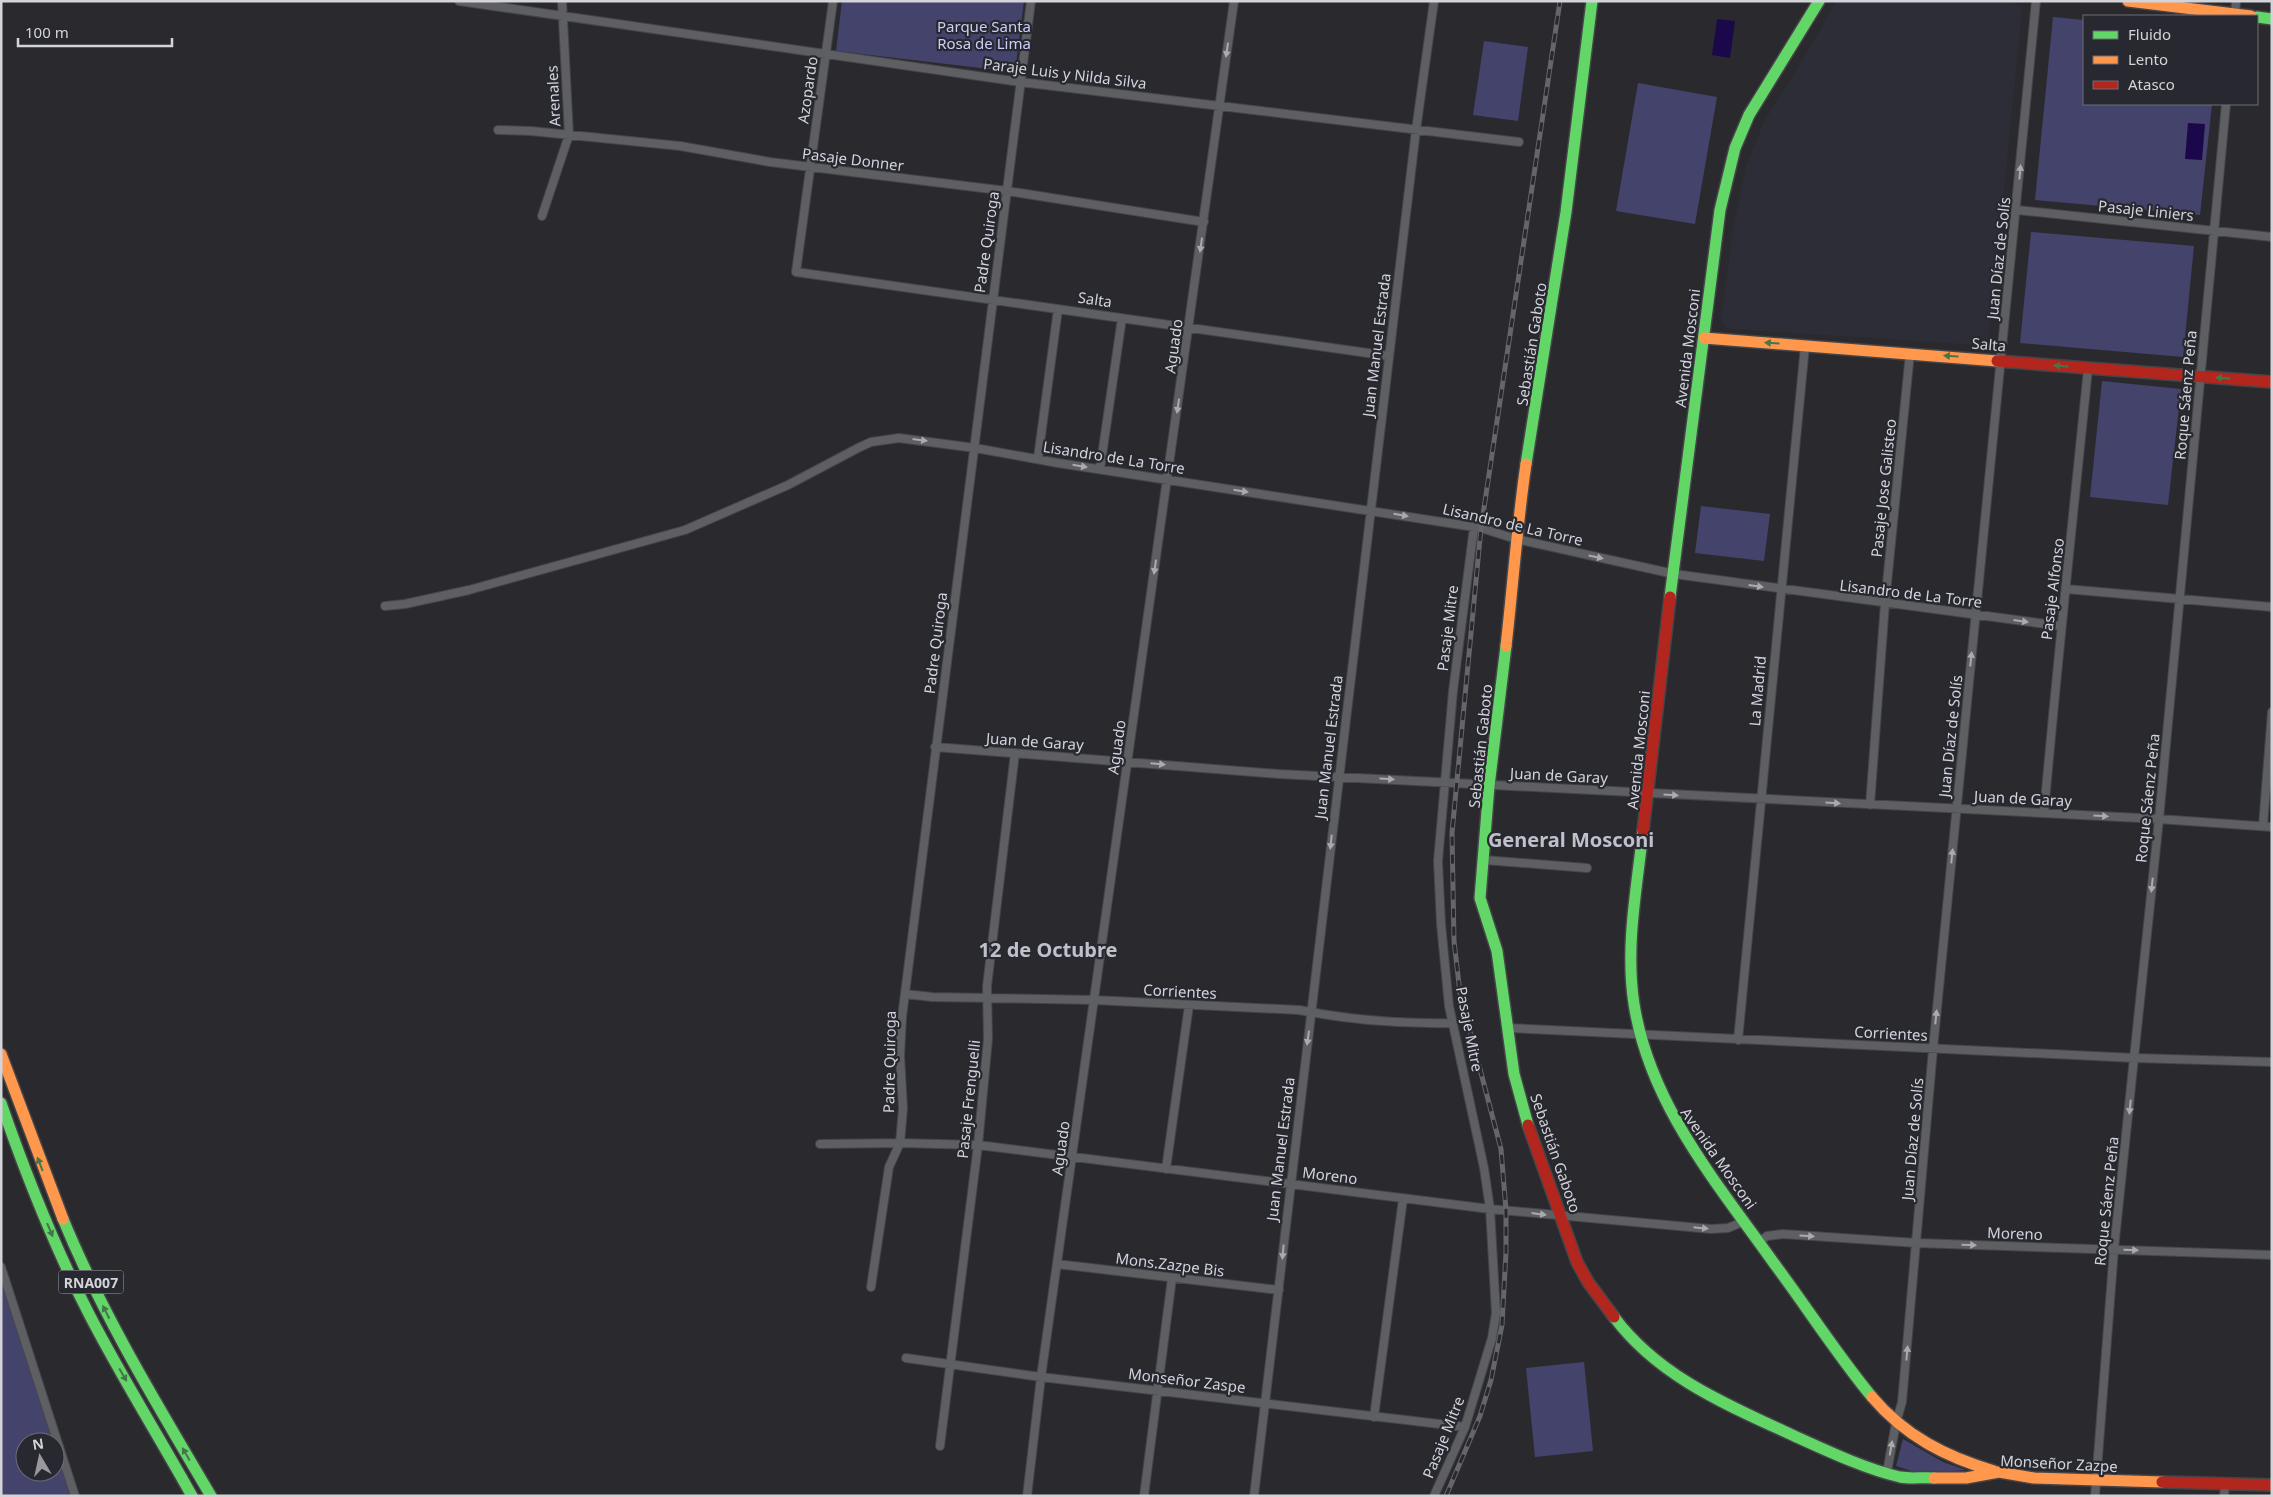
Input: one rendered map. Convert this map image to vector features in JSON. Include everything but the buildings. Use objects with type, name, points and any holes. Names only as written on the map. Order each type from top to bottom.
[{"type":"main road","name":"Sebastián Gaboto","points":[[1592,1],[1566,212],[1516,539],[1517,550],[1489,786],[1480,898],[1482,911],[1494,936],[1499,957],[1509,1028],[1510,1054],[1527,1124],[1577,1262],[1588,1282],[1621,1326],[1652,1358],[1680,1379],[1739,1410]]},
{"type":"main road","name":"Avenida Mosconi","points":[[1819,1],[1748,115],[1735,148],[1720,210],[1648,793],[1630,953],[1630,982],[1640,1034],[1656,1086],[1669,1113],[1688,1143],[1863,1386],[1896,1423],[1942,1454],[1970,1465],[1998,1472]]},
{"type":"main road","points":[[2128,1],[2235,15]]},
{"type":"main road","points":[[2258,17],[2272,19]]},
{"type":"main road","name":"Salta","points":[[1704,338],[2000,359],[2088,369],[2272,382]]},
{"type":"main road","name":"RNA007","points":[[1,1054],[44,1174],[92,1284],[118,1335],[211,1496]]},
{"type":"main road","name":"RNA007","points":[[1,1103],[29,1179],[77,1289],[102,1340],[192,1496]]},
{"type":"main road","name":"Monseñor Zazpe","points":[[1739,1410],[1834,1454],[1901,1477],[1966,1478],[1998,1472],[2034,1478],[2096,1480],[2224,1490],[2272,1485]]},
{"type":"street","name":"Paraje Luis y Nilda Silva","points":[[459,1],[1020,82],[1519,142]]},
{"type":"street","name":"Arenales","points":[[542,216],[569,135],[562,1]]},
{"type":"street","name":"Azopardo","points":[[796,272],[834,1]]},
{"type":"street","name":"Padre Quiroga","points":[[871,1287],[889,1167],[900,1143],[903,1108],[900,1056],[902,1017],[1031,1]]},
{"type":"street","name":"Aguado","points":[[1027,1496],[1041,1377],[1234,1]]},
{"type":"street","name":"Juan Manuel Estrada","points":[[1254,1496],[1338,776],[1416,130],[1434,1]]},
{"type":"street","name":"Juan Díaz de Solís","points":[[1887,1472],[1902,1402],[1956,808],[2000,359],[2017,210],[2036,1]]},
{"type":"street","points":[[2235,15],[2236,1]]},
{"type":"street","name":"Roque Sáenz Peña","points":[[2094,1496],[2114,1249],[2159,819],[2226,105]]},
{"type":"street","name":"Pasaje Donner","points":[[498,130],[680,146],[811,168],[1007,191],[1204,222]]},
{"type":"street","name":"Pasaje Liniers","points":[[2017,210],[2272,237]]},
{"type":"street","name":"Salta","points":[[796,272],[1389,356]]},
{"type":"street","points":[[1038,458],[1058,309]]},
{"type":"street","points":[[1100,469],[1122,318]]},
{"type":"street","name":"La Madrid","points":[[1738,1040],[1805,346]]},
{"type":"street","name":"Pasaje Jose Galisteo","points":[[1870,805],[1885,603],[1910,353]]},
{"type":"street","name":"Pasaje Alfonso","points":[[2044,813],[2061,626],[2088,369]]},
{"type":"street","name":"Lisandro de La Torre","points":[[385,606],[405,604],[469,590],[685,530],[788,485],[871,442],[899,438],[974,448],[1474,527],[1516,539],[1674,574],[1780,590],[2061,626]]},
{"type":"street","name":"Pasaje Mitre","points":[[1434,1496],[1465,1427],[1492,1338],[1496,1313],[1490,1209],[1484,1168],[1449,1006],[1438,884],[1438,860],[1452,691],[1474,527]]},
{"type":"street","points":[[2066,589],[2272,607]]},
{"type":"street","points":[[2263,826],[2272,712]]},
{"type":"street","name":"Juan de Garay","points":[[935,747],[1280,774],[1761,800],[1956,808],[2272,827]]},
{"type":"street","name":"Pasaje Frenguelli","points":[[940,1446],[978,1145],[988,1039],[987,986],[1015,753]]},
{"type":"street","points":[[1484,860],[1587,868]]},
{"type":"street","name":"Corrientes","points":[[906,994],[932,997],[1094,1000],[1299,1010],[1416,1024],[1453,1023]]},
{"type":"street","points":[[1166,1169],[1189,1005]]},
{"type":"street","name":"Corrientes","points":[[1509,1028],[1933,1049],[2272,1062]]},
{"type":"street","name":"Moreno","points":[[820,1144],[900,1143],[978,1145],[1490,1209],[1711,1229],[1728,1228],[1745,1221]]},
{"type":"street","points":[[1374,1417],[1403,1199]]},
{"type":"street","name":"Moreno","points":[[1760,1241],[1767,1236],[1783,1234],[1917,1244],[2272,1255]]},
{"type":"street","name":"Mons.Zazpe Bis","points":[[1057,1264],[1279,1290]]},
{"type":"street","points":[[1,1267],[75,1496]]},
{"type":"street","points":[[1144,1496],[1172,1278]]},
{"type":"street","name":"Monseñor Zaspe","points":[[906,1358],[1041,1377],[1465,1427]]},
{"type":"shaded area","points":[[1836,1],[2003,1],[2014,3],[2022,11],[1990,325],[1988,340],[1980,345],[1729,329],[1721,320],[1734,224],[1746,167],[1764,122],[1807,53]]},
{"type":"shaded area","points":[[1717,19],[1735,21],[1730,58],[1712,55]]},
{"type":"shaded area","points":[[2188,123],[2205,124],[2202,160],[2185,159]]},
{"type":"green space","name":"Parque Santa Rosa de Lima","points":[[842,1],[1024,1],[1015,72],[836,51]]},
{"type":"green space","points":[[2053,17],[2083,20],[2083,105],[2212,105],[2200,215],[2035,200]]},
{"type":"green space","points":[[1484,41],[1528,47],[1518,121],[1473,115]]},
{"type":"green space","points":[[1638,83],[1717,97],[1695,224],[1616,211]]},
{"type":"green space","points":[[2031,232],[2194,246],[2183,357],[2020,343]]},
{"type":"green space","points":[[2102,381],[2181,389],[2168,505],[2090,497]]},
{"type":"green space","points":[[1701,506],[1770,514],[1764,561],[1695,553]]},
{"type":"green space","points":[[1,1274],[52,1432],[15,1432],[15,1482],[65,1482],[65,1474],[72,1496],[1,1496]]},
{"type":"green space","points":[[1584,1362],[1593,1451],[1535,1457],[1526,1368]]},
{"type":"green space","points":[[1903,1439],[1943,1462],[1966,1470],[1921,1474],[1896,1466]]},
{"type":"railway","points":[[1446,1496],[1480,1416],[1491,1380],[1502,1325],[1506,1252],[1506,1210],[1501,1149],[1460,993],[1454,941],[1452,833],[1481,528],[1560,1]]},
{"type":"traffic: fast","points":[[1526,464],[1566,212],[1592,1]]},
{"type":"traffic: fast","points":[[1670,597],[1720,210],[1735,148],[1749,115],[1819,1]]},
{"type":"traffic: fast","points":[[2258,17],[2272,19]]},
{"type":"traffic: fast","points":[[1506,646],[1489,786],[1480,898],[1497,951],[1514,1074],[1528,1125]]},
{"type":"traffic: fast","points":[[1643,831],[1631,939],[1632,982],[1634,1004],[1642,1041],[1655,1076],[1671,1110],[1710,1174],[1835,1349],[1872,1397]]},
{"type":"traffic: fast","points":[[1,1103],[41,1210],[76,1288],[114,1360],[192,1496]]},
{"type":"traffic: fast","points":[[63,1219],[113,1326],[211,1496]]},
{"type":"traffic: fast","points":[[1614,1317],[1651,1356],[1672,1372],[1717,1399],[1816,1446],[1873,1469],[1900,1477],[1934,1478]]},
{"type":"traffic: slow","points":[[2128,1],[2243,15]]},
{"type":"traffic: slow","points":[[1704,338],[1997,361]]},
{"type":"traffic: slow","points":[[1506,646],[1526,464]]},
{"type":"traffic: slow","points":[[1,1054],[63,1219]]},
{"type":"traffic: slow","points":[[1872,1397],[1912,1434],[1943,1452],[1994,1471]]},
{"type":"traffic: slow","points":[[1934,1478],[1966,1478],[1999,1472],[2034,1478],[2162,1482]]},
{"type":"traffic: jam","points":[[1997,361],[2272,382]]},
{"type":"traffic: jam","points":[[1643,831],[1670,597]]},
{"type":"traffic: jam","points":[[1528,1125],[1577,1262],[1588,1282],[1614,1317]]},
{"type":"traffic: jam","points":[[2162,1482],[2272,1485]]},
{"type":"district","name":"General Mosconi","points":[[1571,839]]},
{"type":"district","name":"12 de Octubre","points":[[1048,949]]}]
